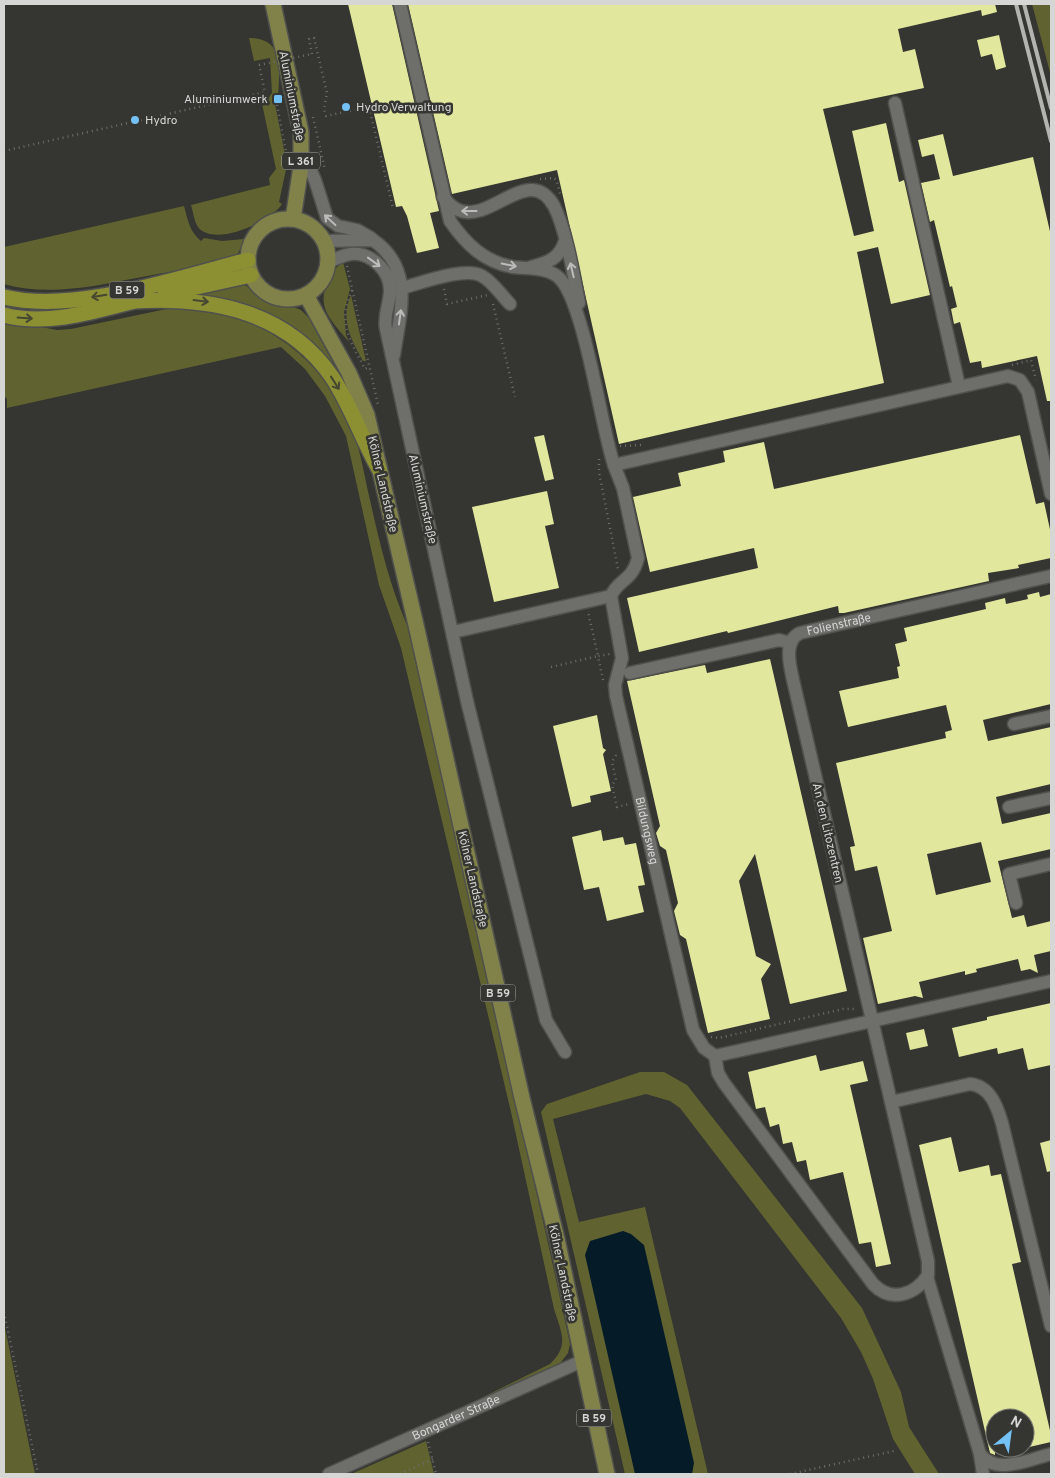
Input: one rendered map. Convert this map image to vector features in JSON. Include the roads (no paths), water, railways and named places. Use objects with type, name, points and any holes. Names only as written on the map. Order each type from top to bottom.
[{"type":"highway","name":"B 59","points":[[4,297],[37,302],[75,300],[250,267]]},
{"type":"highway","points":[[4,315],[22,318],[47,318],[134,301],[250,267]]},
{"type":"highway","points":[[134,301],[190,300],[216,303],[254,315],[284,332],[312,355],[331,376],[345,399],[379,469]]},
{"type":"main road","name":"Aluminiumstraße","points":[[273,4],[300,124],[302,151],[293,219]]},
{"type":"main road","points":[[293,219],[311,226],[324,241],[328,262],[322,282],[306,295],[287,299],[274,296],[263,290],[250,267],[253,240],[264,227],[274,221],[293,219]]},
{"type":"main road","name":"Kölner Landstraße","points":[[306,295],[358,390],[367,415],[522,1098],[557,1239],[607,1474]]},
{"type":"street","points":[[400,4],[450,221],[464,243],[500,264],[529,268],[557,276],[569,293],[579,318],[606,443],[623,488],[638,558],[636,567],[629,578],[621,583],[611,596],[586,604],[453,632]]},
{"type":"street","points":[[895,104],[959,386]]},
{"type":"street","name":"Aluminiumstraße","points":[[302,151],[315,180],[327,218],[338,226],[357,230],[374,240],[392,256],[399,270],[402,288],[393,365]]},
{"type":"street","points":[[443,197],[461,211],[471,212],[489,208],[518,192],[530,190],[539,192],[554,206],[565,241],[579,302],[579,318]]},
{"type":"street","points":[[324,241],[374,240]]},
{"type":"street","points":[[529,268],[550,262],[557,257],[565,241]]},
{"type":"street","name":"Aluminiumstraße","points":[[328,262],[348,255],[361,255],[376,262],[385,272],[390,289],[385,321],[393,365],[467,701],[546,1020],[565,1052]]},
{"type":"street","points":[[402,288],[463,273],[476,273],[486,279],[510,304]]},
{"type":"street","points":[[614,465],[1005,376],[1022,382],[1028,392],[1051,490]]},
{"type":"street","name":"Folienstraße","points":[[630,673],[779,640],[791,643],[795,636],[803,632],[1051,576]]},
{"type":"street","name":"Bildungsweg","points":[[611,596],[622,661],[615,685],[616,696],[693,1030],[704,1048],[715,1056]]},
{"type":"street","name":"An den Litozentren","points":[[791,643],[790,659],[793,680],[928,1261],[927,1277],[980,1454],[983,1474]]},
{"type":"street","points":[[1014,724],[1051,716]]},
{"type":"street","points":[[1009,807],[1051,798]]},
{"type":"street","points":[[1016,902],[1009,874],[1051,864]]},
{"type":"street","points":[[927,1277],[912,1290],[899,1296],[887,1294],[876,1288],[724,1083],[718,1073],[715,1056],[1051,981]]},
{"type":"street","points":[[891,1102],[970,1084],[982,1087],[991,1096],[1002,1123],[1051,1326]]},
{"type":"street","name":"Bongarder Straße","points":[[329,1474],[582,1361]]},
{"type":"street","points":[[980,1454],[989,1463],[1001,1465],[1051,1454]]},
{"type":"water","points":[[623,1231],[631,1234],[644,1245],[694,1463],[692,1474],[635,1474],[585,1255],[590,1241]]},
{"type":"railway","points":[[1016,4],[1051,141]]},
{"type":"railway","points":[[1024,4],[1051,108]]},
{"type":"place","name":"Aluminiumwerk","points":[[278,99]]},
{"type":"place","name":"Hydro Verwaltung","points":[[346,107]]},
{"type":"place","name":"Hydro","points":[[135,120]]}]
